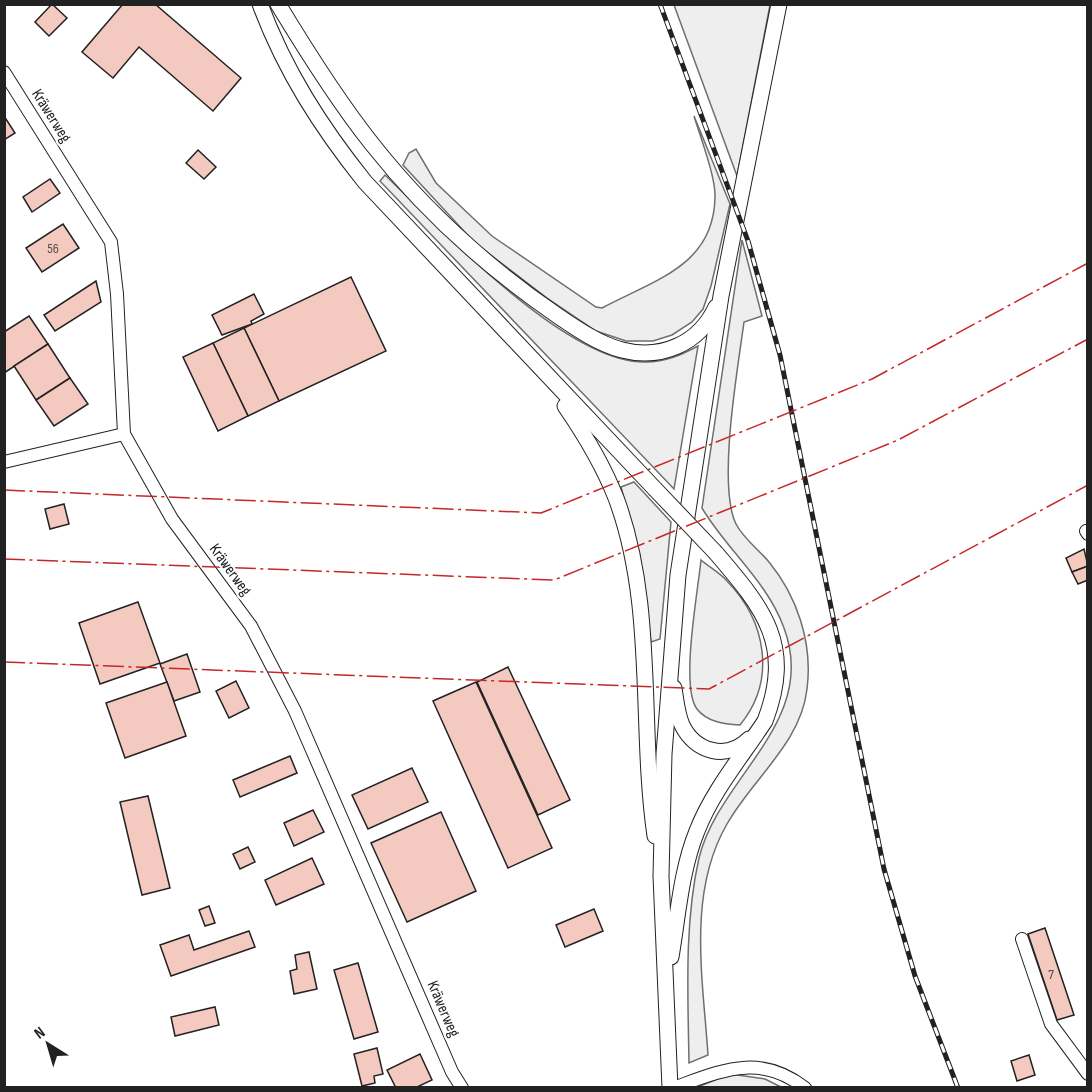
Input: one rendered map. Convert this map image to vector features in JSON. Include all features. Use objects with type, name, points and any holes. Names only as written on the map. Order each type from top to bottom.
[{"type":"main road","points":[[260,4],[297,87],[344,156],[388,207],[716,553],[752,595],[771,632],[776,671],[771,707],[765,721],[712,802],[697,830],[687,869],[666,986]]},
{"type":"main road","points":[[278,4],[348,113],[419,199],[496,269],[570,324],[621,350],[656,352],[681,345],[702,330],[721,296]]},
{"type":"main road","points":[[671,1088],[661,876],[670,669],[678,575],[721,296],[779,4]]},
{"type":"main road","points":[[534,362],[593,449],[606,474],[624,523],[639,611],[650,804],[661,876]]},
{"type":"main road","points":[[670,669],[680,719],[687,734],[700,746],[718,752],[736,749],[745,743],[765,721]]},
{"type":"street","name":"Kräwerweg","points":[[4,72],[111,242],[117,294],[124,434],[172,519],[251,626],[295,711],[452,1072],[462,1088]]},
{"type":"street","points":[[4,462],[124,434]]},
{"type":"street","points":[[1022,939],[1051,1024],[1088,1074]]},
{"type":"street","points":[[671,1088],[713,1073],[746,1066],[783,1074],[805,1088]]},
{"type":"shaded area","points":[[674,5],[770,5],[737,176]]},
{"type":"shaded area","points":[[694,116],[730,204],[711,286],[703,309],[692,322],[672,335],[653,341],[626,341],[596,331],[547,298],[475,243],[403,165],[409,153],[416,149],[436,183],[492,236],[596,307],[602,308],[678,268],[693,255],[704,240],[712,220],[715,189]]},
{"type":"shaded area","points":[[385,175],[471,258],[507,289],[543,318],[580,341],[614,357],[646,362],[673,357],[698,346],[674,489],[380,181]]},
{"type":"shaded area","points":[[742,240],[762,316],[744,322],[731,425],[728,482],[731,506],[739,529],[779,575],[795,605],[808,655],[807,689],[796,726],[774,760],[738,807],[714,851],[706,879],[701,937],[708,1055],[689,1063],[689,934],[699,858],[710,828],[778,720],[788,692],[791,662],[784,628],[768,595],[702,508]]},
{"type":"shaded area","points":[[634,482],[671,522],[660,639],[651,642],[640,556],[621,487]]},
{"type":"shaded area","points":[[701,560],[724,578],[740,597],[751,614],[758,632],[762,651],[759,689],[752,708],[740,725],[711,720],[697,709],[692,698],[690,660]]},
{"type":"shaded area","points":[[730,1074],[765,1079],[781,1087],[695,1088]]},
{"type":"building","points":[[52,4],[67,18],[49,36],[35,22]]},
{"type":"building","points":[[123,4],[155,4],[241,78],[213,111],[139,47],[113,78],[82,52]]},
{"type":"building","points":[[4,116],[15,133],[4,140]]},
{"type":"building","points":[[198,150],[216,167],[204,179],[186,163]]},
{"type":"building","points":[[50,179],[60,193],[32,212],[23,197]]},
{"type":"building","points":[[63,224],[79,248],[42,272],[26,248]]},
{"type":"building","points":[[351,277],[386,351],[279,401],[244,328]]},
{"type":"building","points":[[96,281],[101,302],[55,331],[44,315]]},
{"type":"building","points":[[254,294],[264,314],[251,321],[252,324],[222,335],[212,315]]},
{"type":"building","points":[[29,316],[48,344],[4,373],[4,332]]},
{"type":"building","points":[[244,328],[279,401],[248,416],[213,343]]},
{"type":"building","points":[[213,343],[248,416],[218,431],[183,357]]},
{"type":"building","points":[[48,344],[70,378],[36,400],[14,366]]},
{"type":"building","points":[[70,378],[88,404],[54,426],[36,400]]},
{"type":"building","points":[[64,504],[69,524],[50,529],[45,509]]},
{"type":"building","points":[[1084,549],[1088,566],[1072,572],[1066,558]]},
{"type":"building","points":[[1088,566],[1088,580],[1078,584],[1072,572]]},
{"type":"building","points":[[138,602],[160,663],[100,684],[79,623]]},
{"type":"building","points":[[187,654],[200,692],[174,701],[160,664]]},
{"type":"building","points":[[508,667],[570,800],[538,815],[477,682]]},
{"type":"building","points":[[236,681],[249,708],[229,718],[216,691]]},
{"type":"building","points":[[167,682],[186,736],[125,758],[106,703]]},
{"type":"building","points":[[476,682],[552,848],[508,868],[433,701]]},
{"type":"building","points":[[290,756],[297,773],[240,797],[233,780]]},
{"type":"building","points":[[412,768],[428,802],[368,829],[352,795]]},
{"type":"building","points":[[148,796],[170,888],[142,895],[120,802]]},
{"type":"building","points":[[313,810],[324,832],[294,846],[284,823]]},
{"type":"building","points":[[441,812],[476,891],[407,922],[371,843]]},
{"type":"building","points":[[248,847],[255,862],[240,869],[233,854]]},
{"type":"building","points":[[312,858],[324,884],[276,905],[265,880]]},
{"type":"building","points":[[209,906],[215,923],[205,926],[199,910]]},
{"type":"building","points":[[594,909],[603,931],[565,947],[556,925]]},
{"type":"building","points":[[1045,928],[1074,1015],[1057,1020],[1028,934]]},
{"type":"building","points":[[249,931],[255,947],[171,976],[160,945],[189,935],[194,950]]},
{"type":"building","points":[[309,952],[317,989],[294,994],[290,971],[297,969],[295,955]]},
{"type":"building","points":[[358,963],[378,1032],[354,1039],[334,970]]},
{"type":"building","points":[[215,1007],[219,1025],[175,1036],[171,1017]]},
{"type":"building","points":[[377,1048],[383,1074],[374,1076],[375,1083],[362,1086],[354,1054]]},
{"type":"building","points":[[420,1054],[432,1080],[415,1088],[396,1088],[387,1070]]},
{"type":"building","points":[[1029,1055],[1035,1075],[1017,1081],[1011,1061]]},
{"type":"railway","points":[[660,4],[748,241],[780,355],[884,869],[915,976],[958,1088]]},
{"type":"power","points":[[4,490],[541,513],[872,379],[1088,263]]},
{"type":"power","points":[[4,559],[554,580],[898,440],[1088,339]]},
{"type":"power","points":[[4,662],[709,689],[1088,485]]}]
